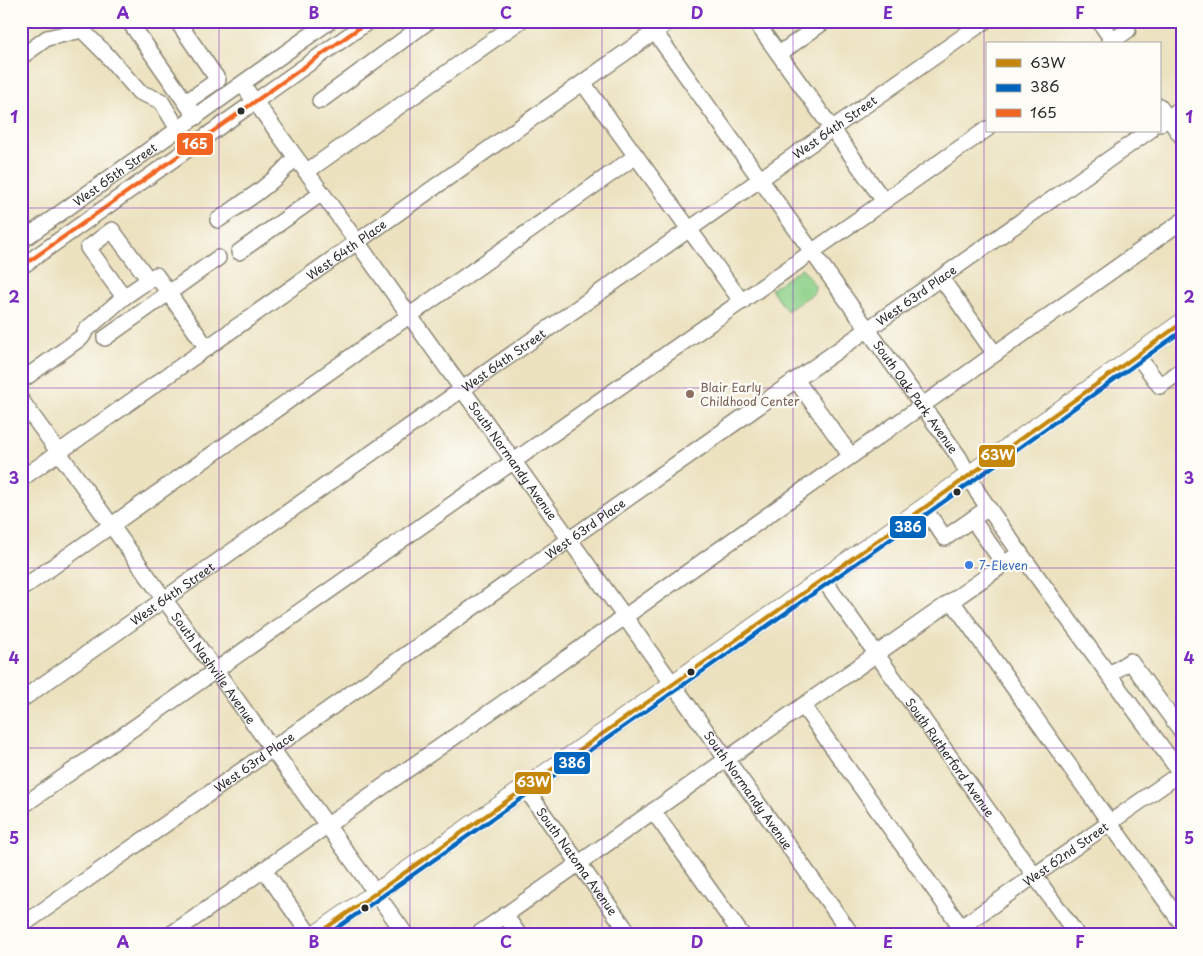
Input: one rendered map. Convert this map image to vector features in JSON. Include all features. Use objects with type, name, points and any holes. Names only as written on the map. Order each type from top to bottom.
[{"type":"main road","points":[[316,935],[969,477],[1182,323]]},
{"type":"street","points":[[177,21],[218,80],[186,102]]},
{"type":"street","name":"West 65th Street","points":[[21,241],[330,21]]},
{"type":"street","name":"West 65th Street","points":[[21,267],[369,21]]},
{"type":"street","points":[[320,101],[429,21]]},
{"type":"street","points":[[306,172],[520,21]]},
{"type":"street","name":"West 64th Place","points":[[21,479],[583,83],[651,27],[670,21]]},
{"type":"street","points":[[755,21],[884,201]]},
{"type":"street","points":[[779,54],[825,21]]},
{"type":"street","name":"West 64th Street","points":[[21,700],[985,21]]},
{"type":"street","points":[[1099,21],[1111,42]]},
{"type":"street","points":[[134,23],[196,117]]},
{"type":"street","name":"South Oak Park Avenue","points":[[651,27],[959,457],[988,508],[1181,773]]},
{"type":"street","points":[[21,57],[48,38],[82,30],[139,92],[161,101],[178,129]]},
{"type":"street","points":[[1113,42],[1128,30]]},
{"type":"street","points":[[583,83],[742,302]]},
{"type":"street","name":"South Normandy Avenue","points":[[242,84],[322,193],[852,935]]},
{"type":"street","points":[[1182,108],[1162,116],[1182,137]]},
{"type":"street","points":[[21,807],[986,130]]},
{"type":"street","name":"West 63rd Place","points":[[21,926],[1148,132]]},
{"type":"street","points":[[21,589],[636,156]]},
{"type":"street","points":[[218,220],[285,170],[295,157]]},
{"type":"street","points":[[239,252],[322,193]]},
{"type":"street","points":[[170,935],[625,616],[1182,221]]},
{"type":"street","points":[[124,297],[88,248],[112,230],[149,280]]},
{"type":"street","points":[[105,338],[218,258]]},
{"type":"street","points":[[21,381],[82,337],[86,330],[124,297],[156,275],[207,348]]},
{"type":"street","points":[[941,278],[994,354]]},
{"type":"street","points":[[1137,355],[1160,386],[1182,370]]},
{"type":"street","points":[[796,380],[851,456]]},
{"type":"street","name":"South Nashville Avenue","points":[[21,400],[406,935]]},
{"type":"street","points":[[924,508],[945,538],[988,508]]},
{"type":"street","points":[[972,519],[1004,564]]},
{"type":"street","points":[[477,935],[1020,553]]},
{"type":"street","name":"South Rutherford Avenue","points":[[822,579],[1077,935]]},
{"type":"street","points":[[952,600],[1182,924]]},
{"type":"street","points":[[1109,675],[1130,661],[1182,732]]},
{"type":"street","points":[[803,706],[959,932]]},
{"type":"street","name":"West 62nd Street","points":[[959,932],[1034,876],[1181,773]]},
{"type":"street","name":"South Natoma Avenue","points":[[525,788],[630,935]]},
{"type":"street","points":[[653,811],[742,935]]},
{"type":"street","points":[[270,878],[310,935]]},
{"type":"street","points":[[505,915],[519,935]]},
{"type":"green space","points":[[802,268],[815,286],[814,293],[787,311],[771,289]]},
{"type":"transit line","name":"165","points":[[21,267],[369,21]]},
{"type":"transit line","name":"63W","points":[[316,935],[924,508],[1182,323]]},
{"type":"transit line","name":"386","points":[[327,935],[928,513],[1182,331]]},
{"type":"place","name":"Blair Early Childhood Center","points":[[690,394]]},
{"type":"place","name":"7-Eleven","points":[[969,565]]}]
